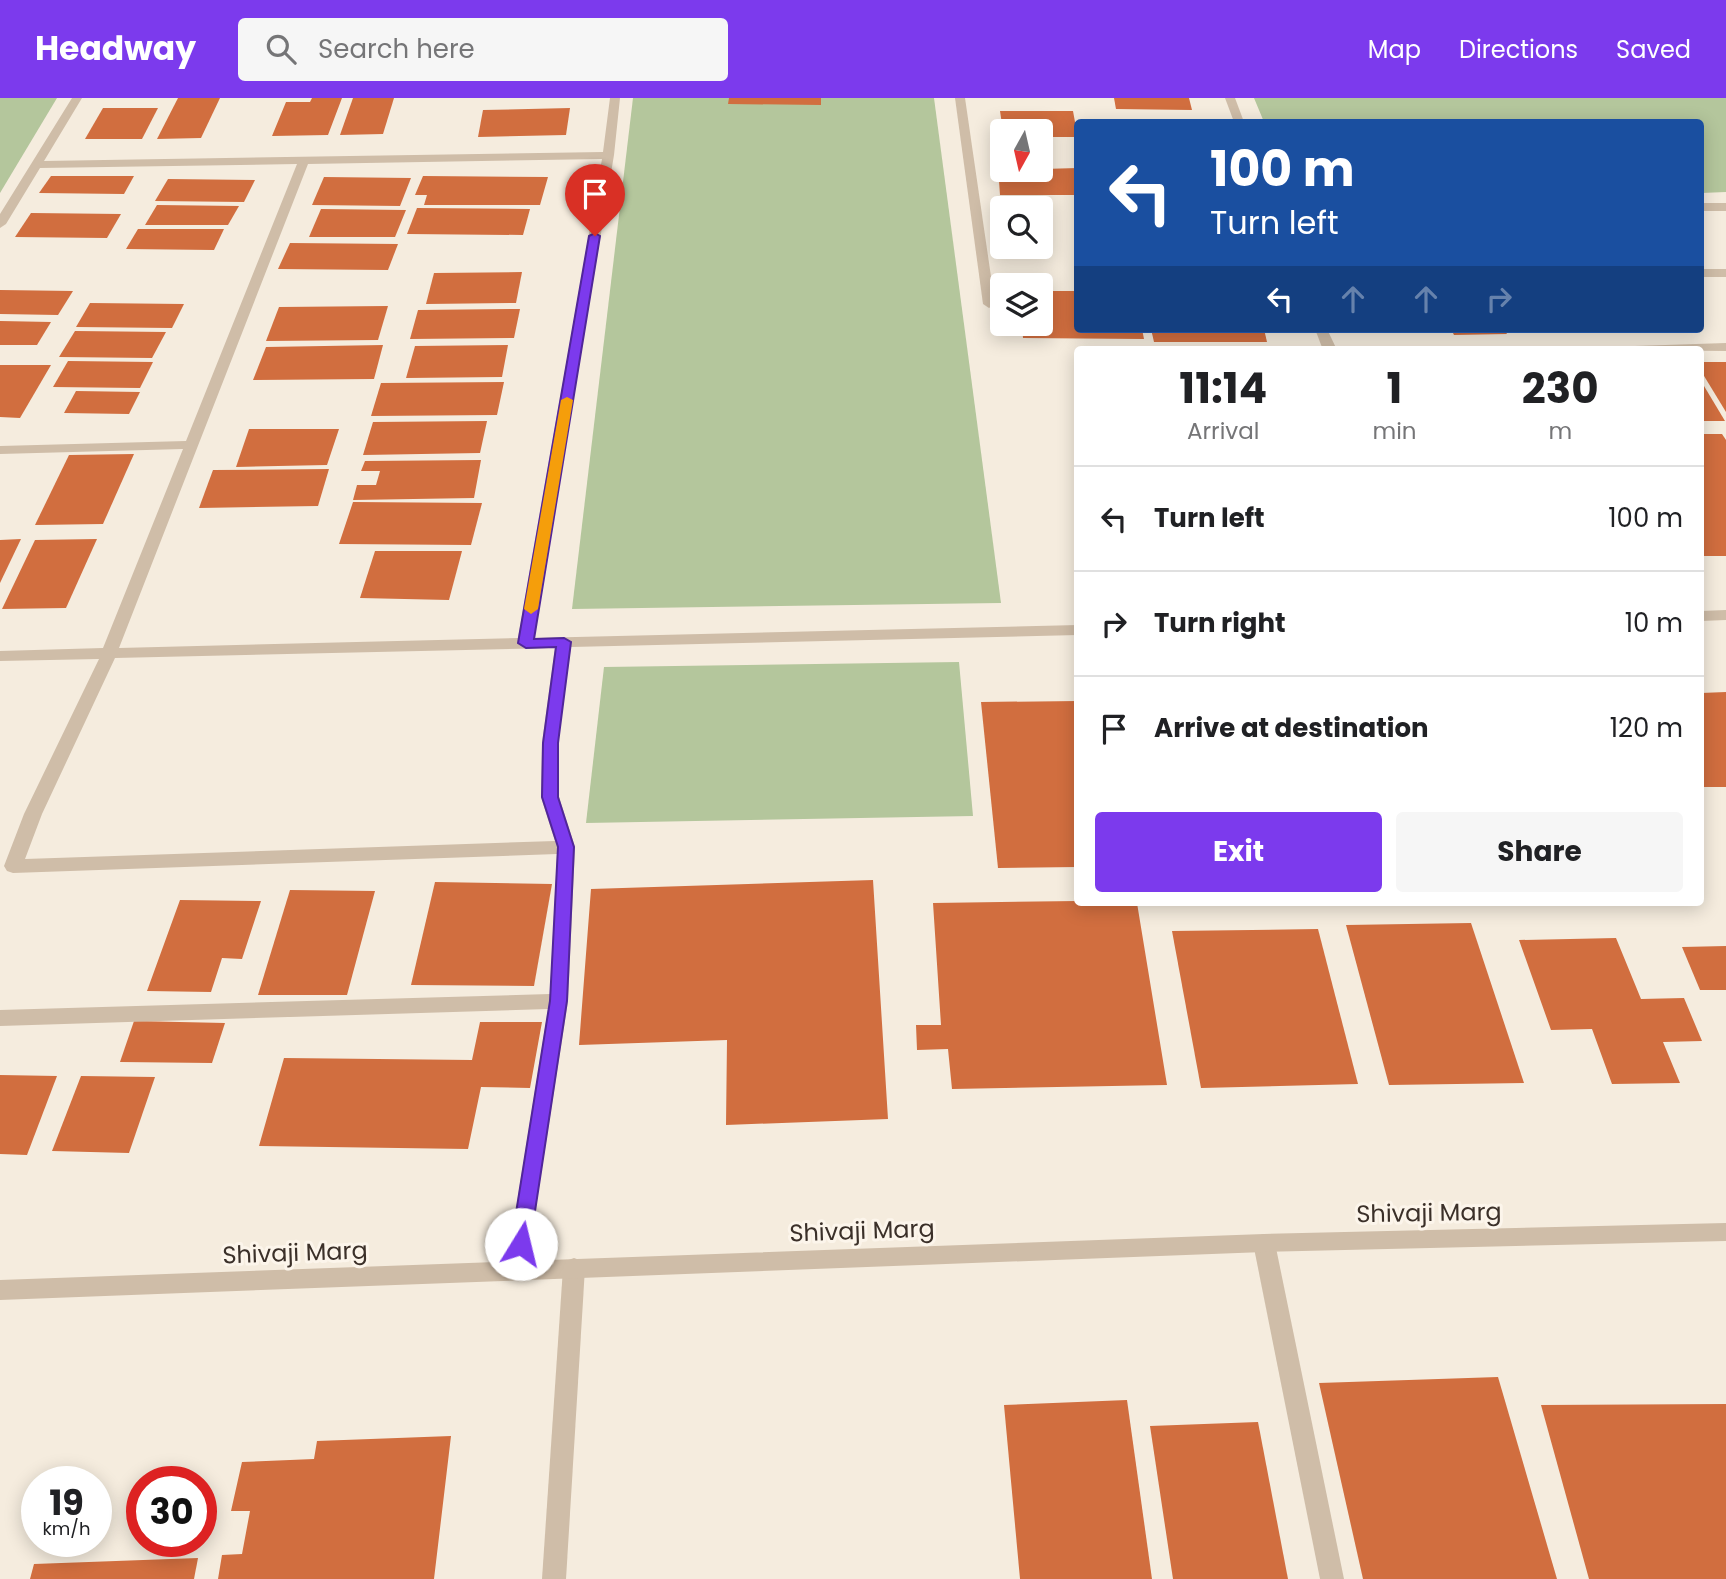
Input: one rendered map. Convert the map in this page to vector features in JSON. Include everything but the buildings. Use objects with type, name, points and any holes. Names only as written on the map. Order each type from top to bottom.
[{"type":"street","points":[[0,224],[77,98]]},
{"type":"street","points":[[526,643],[608,155],[615,98]]},
{"type":"street","points":[[960,98],[989,303]]},
{"type":"street","points":[[1230,98],[1238,119]]},
{"type":"street","points":[[36,165],[608,155]]},
{"type":"street","points":[[304,160],[109,654],[6,866],[566,847]]},
{"type":"street","points":[[1704,207],[1726,207]]},
{"type":"street","points":[[1704,273],[1726,273]]},
{"type":"street","points":[[1704,348],[1726,347]]},
{"type":"street","points":[[0,450],[191,445]]},
{"type":"street","points":[[1704,615],[1726,615]]},
{"type":"street","points":[[0,656],[1074,629]]},
{"type":"street","points":[[517,1271],[559,1001],[566,847],[550,797],[550,743],[564,642]]},
{"type":"street","points":[[0,1018],[559,1001]]},
{"type":"street","name":"Shivaji Marg","points":[[0,1290],[1264,1243],[1726,1232]]},
{"type":"street","points":[[1264,1243],[1332,1579]]},
{"type":"street","points":[[554,1579],[573,1268]]},
{"type":"green space","points":[[0,98],[57,98],[0,193]]},
{"type":"green space","points":[[633,98],[934,98],[1001,603],[572,609]]},
{"type":"green space","points":[[1254,98],[1726,98],[1726,192],[1704,193],[1704,119],[1263,119]]},
{"type":"green space","points":[[959,662],[973,816],[586,823],[604,667]]},
{"type":"slow traffic","points":[[531,609],[567,400]]},
{"type":"route","points":[[521,1244],[559,1001],[566,847],[550,797],[550,743],[564,642],[526,643],[595,236]]}]
